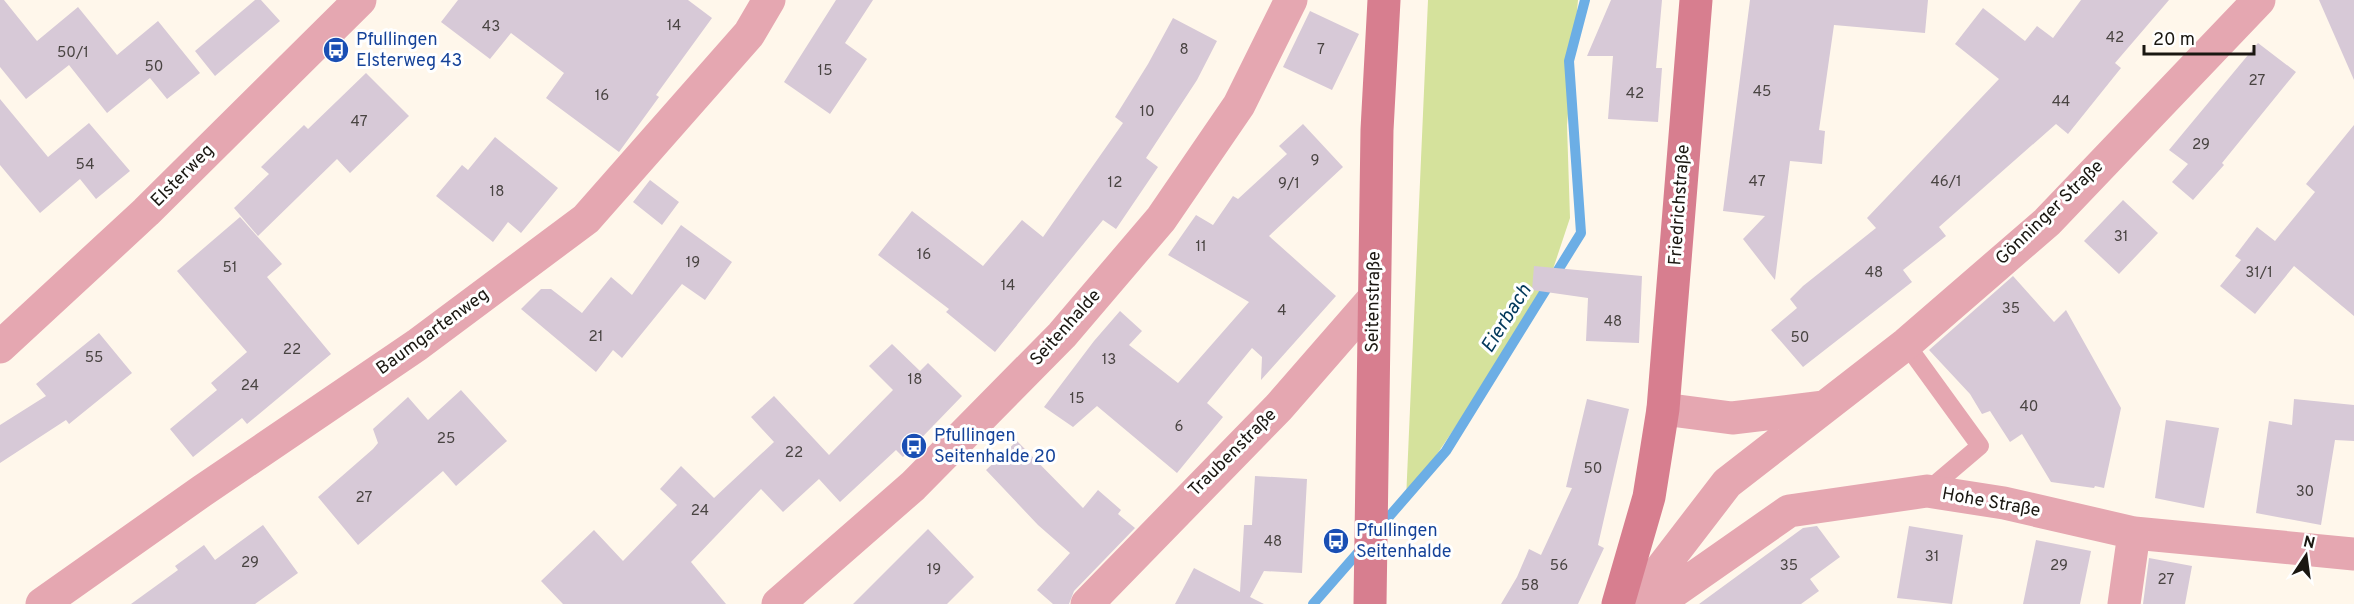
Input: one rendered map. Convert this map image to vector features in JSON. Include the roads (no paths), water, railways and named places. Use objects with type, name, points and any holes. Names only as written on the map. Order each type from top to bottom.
[{"type":"main road","name":"Seitenstraße","points":[[1370,604],[1377,130],[1384,0]]},
{"type":"main road","name":"Friedrichstraße","points":[[1663,409],[1696,0]]},
{"type":"main road","points":[[1618,604],[1649,496],[1663,409]]},
{"type":"street","name":"Elsterweg","points":[[0,347],[146,212],[360,0]]},
{"type":"street","name":"Baumgartenweg","points":[[42,604],[202,491],[417,345],[586,219],[749,34],[769,0]]},
{"type":"street","name":"Seitenhalde","points":[[778,604],[913,486],[1062,335],[1154,228],[1239,105],[1291,0]]},
{"type":"street","name":"Gönninger Straße","points":[[1634,604],[1728,483],[1906,344],[2047,222],[2252,3]]},
{"type":"street","name":"Traubenstraße","points":[[1087,604],[1279,407],[1374,298]]},
{"type":"street","points":[[1663,409],[1732,418],[1824,407]]},
{"type":"street","name":"Hohe Straße","points":[[1656,604],[1789,511],[1927,491],[2004,503],[2134,533],[2354,554]]},
{"type":"street","points":[[2124,604],[2134,533]]},
{"type":"lane","points":[[1906,344],[1980,446],[1927,491]]},
{"type":"waterway","name":"Eierbach","points":[[1380,527],[1446,451],[1581,233],[1569,61],[1585,0]]},
{"type":"waterway","name":"Eierbach","points":[[1313,604],[1362,548]]},
{"type":"place","name":"Pfullingen Elsterweg 43","points":[[336,50]]},
{"type":"place","name":"Pfullingen Seitenhalde 20","points":[[914,446]]},
{"type":"place","name":"Pfullingen Seitenhalde","points":[[1336,541]]}]
